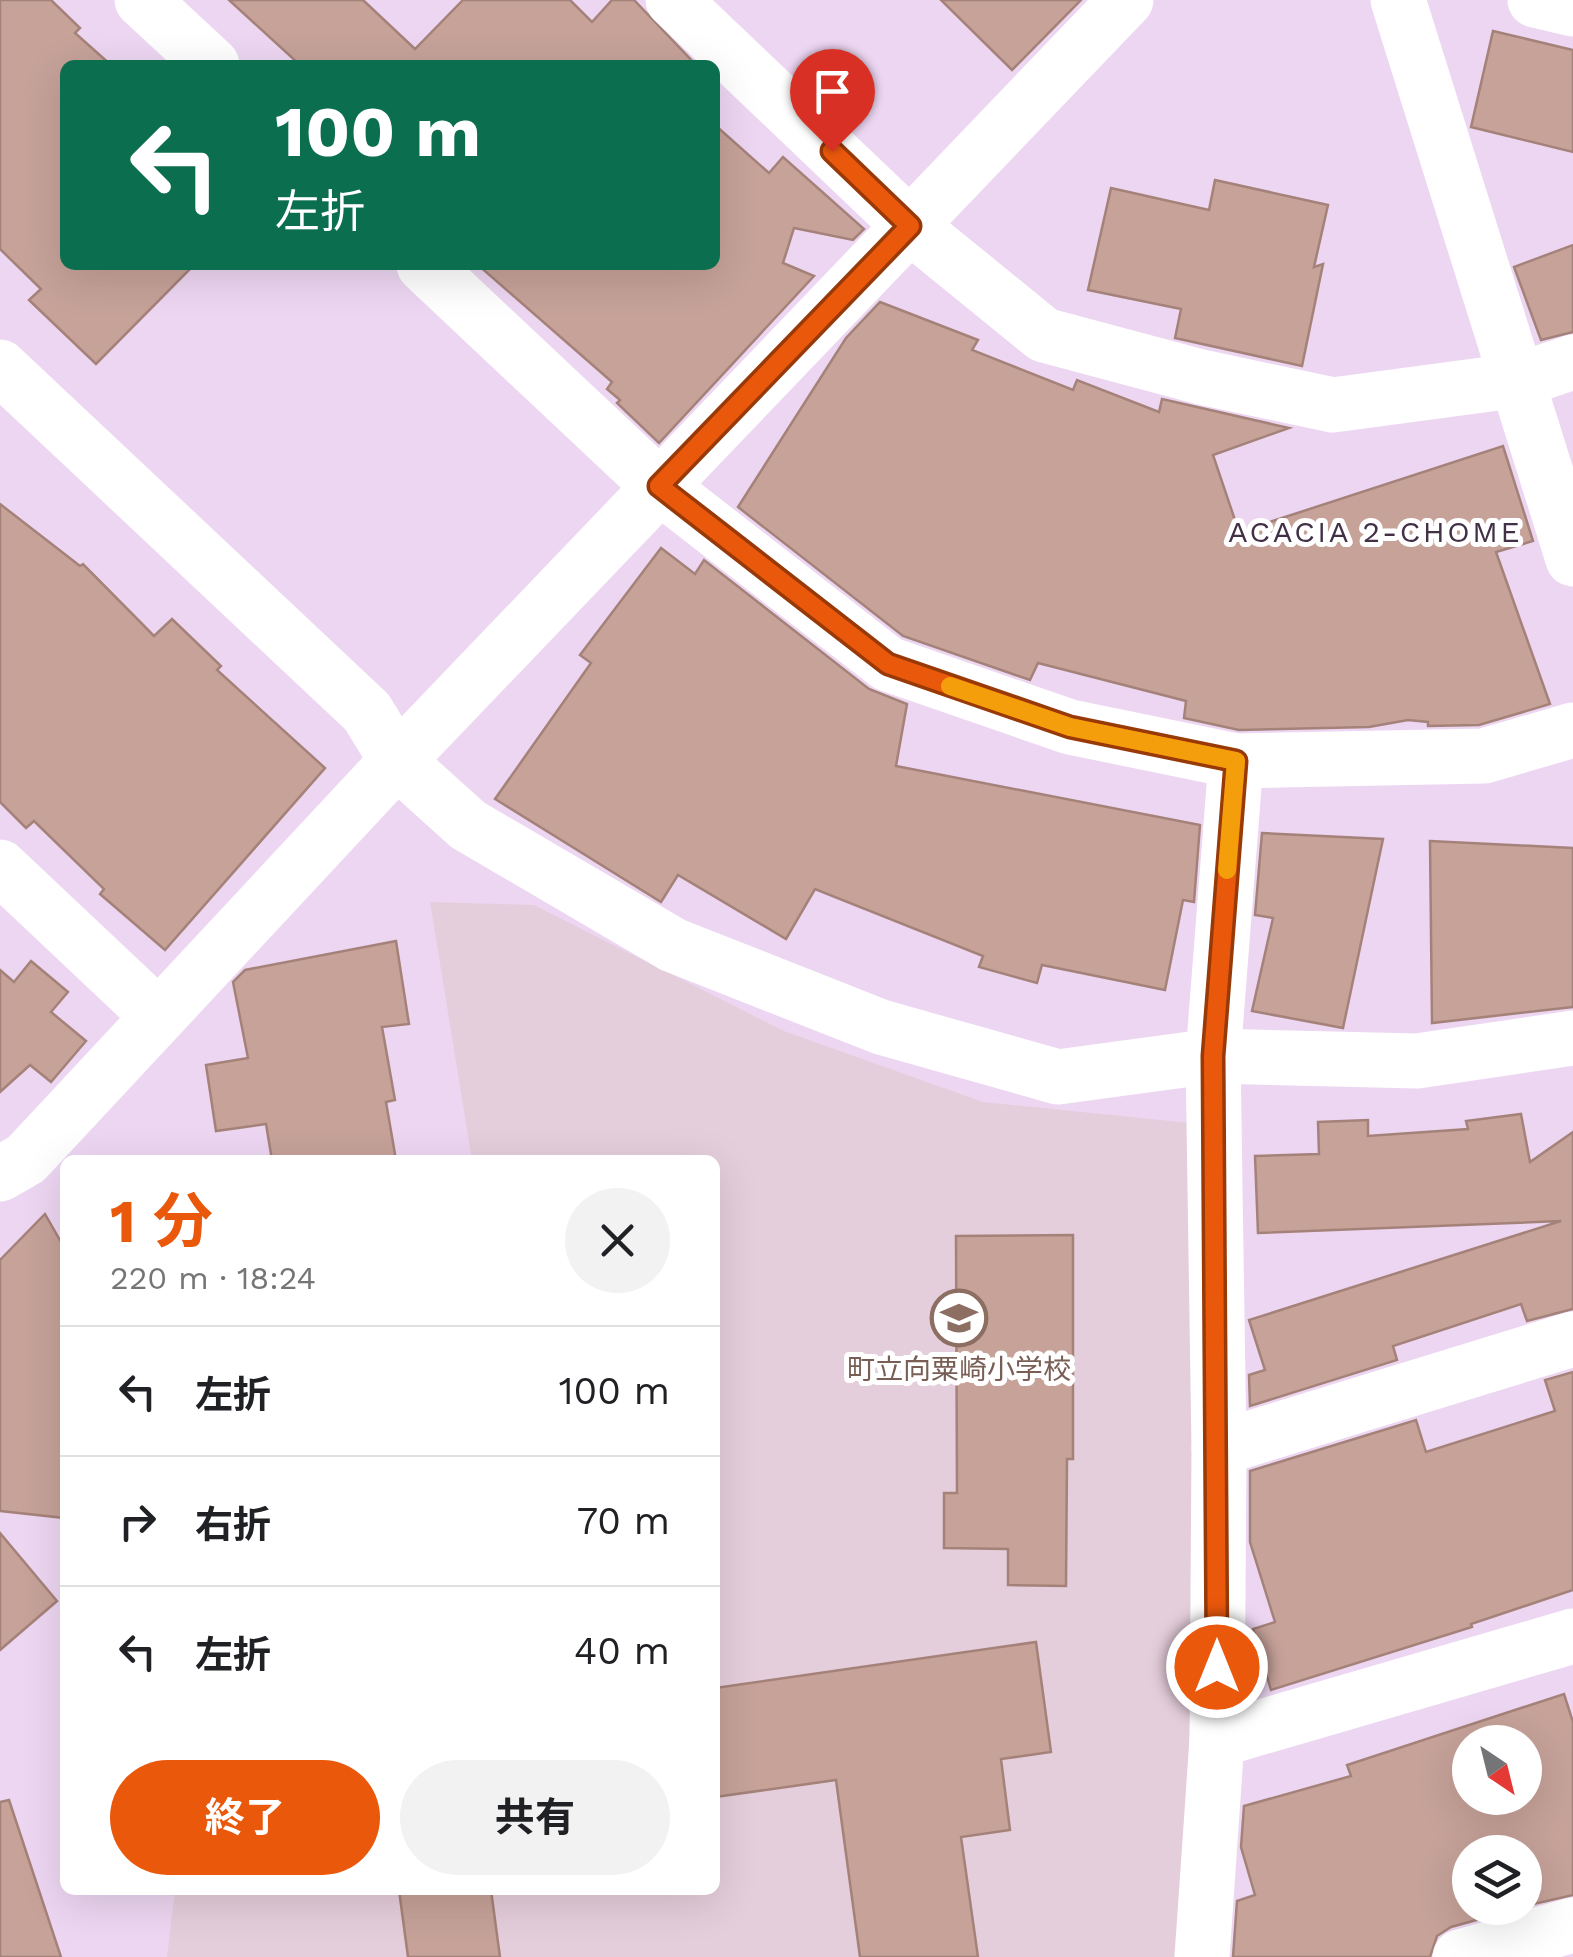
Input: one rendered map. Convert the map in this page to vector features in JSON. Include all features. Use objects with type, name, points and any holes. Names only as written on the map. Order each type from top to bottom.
[{"type":"street","points":[[142,0],[207,60]]},
{"type":"street","points":[[674,0],[910,226],[1044,335],[1201,377],[1333,404],[1520,380],[1573,362]]},
{"type":"street","points":[[0,1174],[26,1160],[398,761],[1126,0]]},
{"type":"street","points":[[1398,0],[1573,559]]},
{"type":"street","points":[[1535,0],[1573,9]]},
{"type":"street","points":[[429,270],[659,486],[888,664],[1070,727],[1236,761],[1484,756],[1573,730]]},
{"type":"street","points":[[0,367],[367,712],[398,761],[468,826],[673,945],[882,1028],[1058,1077],[1213,1056],[1417,1061],[1573,1038]]},
{"type":"street","points":[[1202,1957],[1217,1740],[1219,1448],[1213,1056],[1236,761]]},
{"type":"street","points":[[0,867],[158,1015]]},
{"type":"street","points":[[1219,1448],[1573,1339]]},
{"type":"street","points":[[1217,1740],[1573,1636]]},
{"type":"street","points":[[1460,1957],[1573,1925]]},
{"type":"shaded area","name":"町立向粟崎小学校","points":[[430,902],[534,905],[784,1031],[983,1102],[1200,1124],[1204,1477],[1177,1957],[167,1957],[174,1895],[720,1895],[720,1155],[471,1155]]},
{"type":"building","points":[[0,0],[51,0],[80,28],[75,33],[105,60],[60,60],[60,270],[189,270],[96,364],[29,300],[41,289],[0,249]]},
{"type":"building","points":[[229,0],[363,0],[415,49],[463,0],[570,0],[592,22],[612,0],[634,0],[691,60],[295,60]]},
{"type":"building","points":[[941,0],[1081,0],[1012,70]]},
{"type":"building","points":[[1493,31],[1573,50],[1573,152],[1471,127]]},
{"type":"building","points":[[720,129],[769,173],[783,157],[864,229],[853,240],[794,228],[783,263],[814,276],[659,443],[617,403],[620,400],[607,389],[612,382],[484,270],[720,270]]},
{"type":"building","points":[[1215,180],[1328,205],[1314,267],[1323,264],[1302,366],[1175,338],[1181,309],[1088,290],[1111,188],[1209,210]]},
{"type":"building","points":[[1573,245],[1573,332],[1541,340],[1514,267]]},
{"type":"building","points":[[880,302],[978,340],[972,350],[1073,390],[1077,380],[1159,412],[1162,399],[1289,428],[1213,455],[1239,532],[1503,446],[1533,541],[1496,552],[1550,704],[1479,725],[1428,726],[1428,722],[1408,720],[1369,727],[1239,730],[1184,718],[1186,701],[1038,663],[1030,680],[903,636],[738,507],[846,338]]},
{"type":"building","points":[[0,504],[80,566],[83,564],[154,636],[172,619],[221,666],[217,670],[325,768],[165,950],[100,894],[104,889],[34,821],[26,828],[0,802]]},
{"type":"building","points":[[661,548],[695,574],[704,560],[869,689],[907,704],[896,766],[1200,825],[1194,902],[1183,900],[1165,990],[1042,965],[1037,983],[979,967],[983,956],[815,889],[786,939],[678,875],[661,902],[495,799],[591,663],[580,655]]},
{"type":"building","points":[[1262,833],[1383,839],[1343,1028],[1252,1011],[1273,918],[1255,915]]},
{"type":"building","points":[[1430,841],[1573,848],[1573,1007],[1432,1023]]},
{"type":"building","points":[[396,941],[409,1024],[382,1027],[395,1100],[386,1102],[395,1155],[271,1155],[266,1124],[216,1131],[206,1065],[248,1058],[233,982],[245,970]]},
{"type":"building","points":[[31,961],[68,992],[51,1012],[86,1041],[51,1082],[30,1065],[0,1092],[0,970],[14,982]]},
{"type":"building","points":[[1521,1114],[1530,1162],[1573,1132],[1573,1309],[1527,1321],[1521,1304],[1393,1346],[1397,1360],[1250,1406],[1249,1375],[1265,1370],[1249,1320],[1561,1221],[1258,1233],[1255,1156],[1319,1154],[1318,1122],[1368,1120],[1368,1136],[1468,1129],[1466,1121]]},
{"type":"building","points":[[45,1214],[60,1240],[60,1517],[0,1511],[0,1260]]},
{"type":"building","points":[[1073,1235],[1073,1459],[1067,1459],[1066,1586],[1008,1585],[1008,1549],[944,1548],[944,1493],[957,1493],[956,1236]]},
{"type":"building","points":[[1573,1372],[1573,1590],[1471,1624],[1472,1627],[1271,1690],[1253,1629],[1275,1622],[1250,1542],[1250,1471],[1416,1420],[1426,1452],[1555,1411],[1545,1380]]},
{"type":"building","points":[[0,1533],[57,1601],[0,1650]]},
{"type":"building","points":[[1036,1642],[1051,1752],[1001,1759],[1010,1830],[961,1837],[978,1957],[860,1957],[836,1780],[720,1796],[720,1687]]},
{"type":"building","points":[[1564,1694],[1573,1722],[1573,1895],[1542,1902],[1542,1835],[1452,1835],[1452,1925],[1458,1925],[1437,1936],[1430,1957],[1233,1957],[1237,1901],[1255,1895],[1241,1847],[1244,1806],[1351,1776],[1347,1765],[1452,1731],[1452,1815],[1542,1815],[1542,1725],[1469,1725]]},
{"type":"building","points":[[9,1800],[61,1957],[0,1957],[0,1802]]},
{"type":"building","points":[[400,1895],[492,1895],[500,1957],[408,1957]]},
{"type":"slow traffic","points":[[950,686],[1070,727],[1236,761],[1227,870]]},
{"type":"place","name":"町立向粟崎小学校","points":[[959,1318]]},
{"type":"district","name":"ACACIA 2-CHOME","points":[[1375,532]]},
{"type":"route","points":[[832,151],[910,226],[659,486],[888,664],[1070,727],[1236,761],[1213,1056],[1219,1448],[1217,1667]]}]
